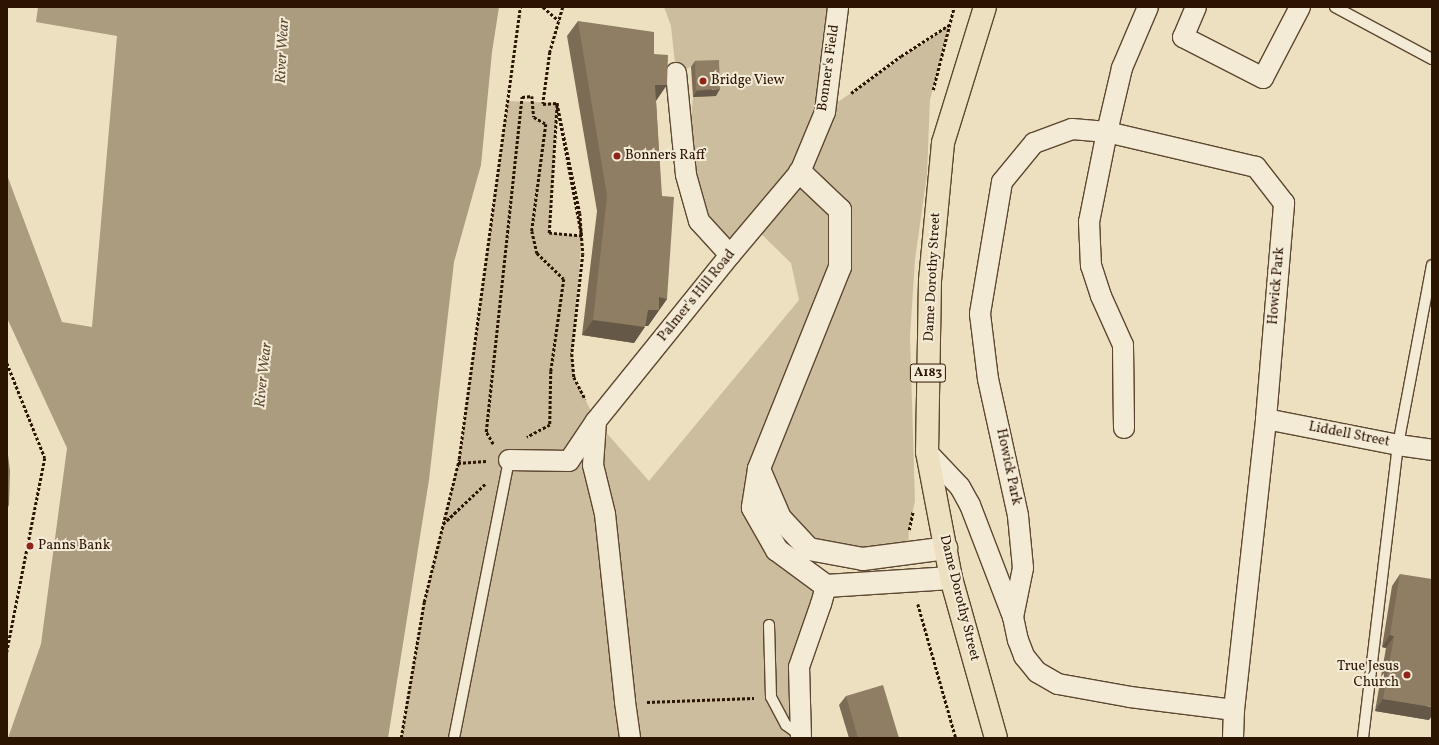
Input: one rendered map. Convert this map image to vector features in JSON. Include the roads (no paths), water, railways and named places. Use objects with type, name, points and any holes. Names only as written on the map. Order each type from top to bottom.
[{"type":"main road","name":"Dame Dorothy Street","points":[[985,7],[943,143],[930,281],[927,452],[951,578],[996,738]]},
{"type":"street","name":"Bonner's Field","points":[[800,172],[825,112],[838,7]]},
{"type":"street","points":[[1124,428],[1123,345],[1101,296],[1091,266],[1089,222],[1107,132],[1122,68],[1148,7]]},
{"type":"street","points":[[1196,7],[1183,37],[1263,78],[1300,7]]},
{"type":"street","points":[[676,73],[686,175],[700,221],[730,255]]},
{"type":"street","name":"Howick Park","points":[[1233,738],[1234,710],[1266,418],[1284,203],[1256,167],[1107,132],[1072,129],[1034,143],[1002,182],[980,314],[988,379],[1018,516],[1023,568],[1013,617],[1024,656],[1037,672],[1058,684],[1130,697],[1234,710]]},
{"type":"street","points":[[800,172],[840,210],[840,267],[759,469],[753,508],[777,550],[826,586],[951,578]]},
{"type":"street","name":"Palmer's Hill Road","points":[[509,460],[569,461],[596,421],[730,255],[800,172]]},
{"type":"street","name":"Liddell Street","points":[[1266,418],[1398,445],[1432,450]]},
{"type":"street","points":[[596,421],[593,465],[605,514],[630,738]]},
{"type":"street","points":[[927,452],[960,487],[970,505],[1013,617]]},
{"type":"street","points":[[759,469],[780,518],[809,549],[863,559],[946,548]]},
{"type":"street","points":[[801,737],[799,667],[826,586]]},
{"type":"lane","points":[[1335,7],[1432,59]]},
{"type":"lane","points":[[1363,738],[1398,445],[1432,265]]},
{"type":"lane","points":[[454,738],[509,460]]},
{"type":"lane","points":[[769,625],[771,697],[786,725],[801,737]]},
{"type":"water","name":"River Wear","points":[[38,7],[499,7],[492,52],[481,165],[454,262],[429,480],[388,738],[8,738],[41,644],[67,448],[7,318],[7,175],[62,322],[92,327],[117,36],[36,22]]},
{"type":"place","name":"Bridge View","points":[[703,81]]},
{"type":"place","name":"Bonners Raff","points":[[617,156]]},
{"type":"place","name":"Panns Bank","points":[[30,546]]},
{"type":"place","name":"True Jesus Church","points":[[1407,675]]}]
